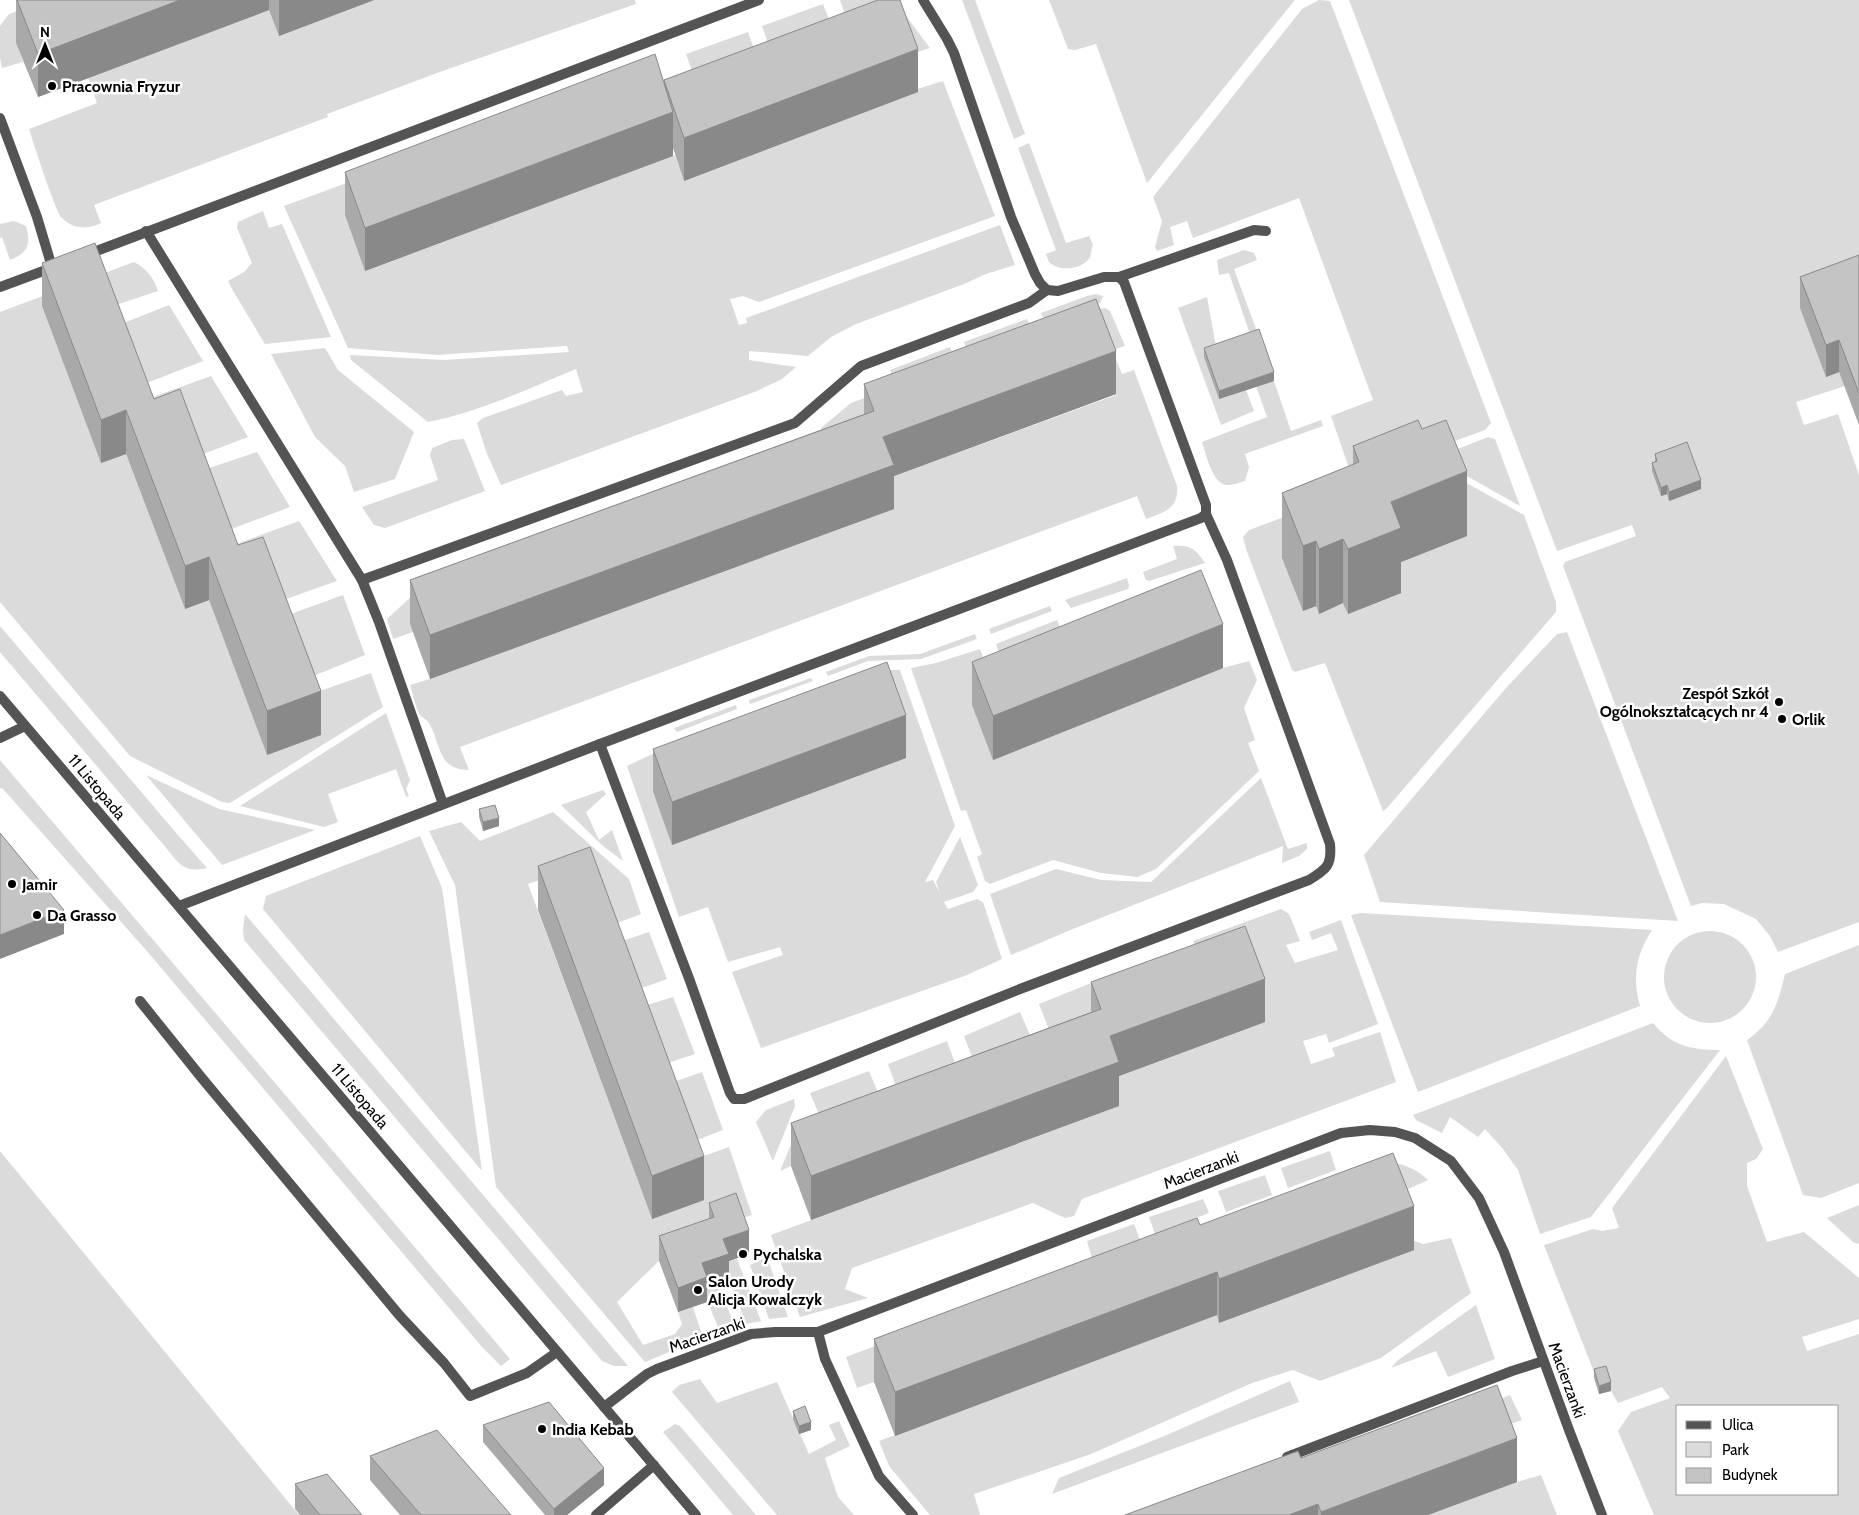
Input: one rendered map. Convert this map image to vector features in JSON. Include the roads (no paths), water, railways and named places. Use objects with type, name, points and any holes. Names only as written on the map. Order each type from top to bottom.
[{"type":"street","points":[[76,258],[759,0]]},
{"type":"street","points":[[923,0],[954,53],[1011,217],[1035,274],[1047,290]]},
{"type":"street","points":[[0,118],[56,266],[0,287]]},
{"type":"street","points":[[362,580],[795,423],[861,366],[1029,302],[1047,290],[1058,291],[1104,277],[1119,277],[1254,230],[1266,231]]},
{"type":"street","points":[[146,231],[362,580],[443,804]]},
{"type":"street","points":[[600,744],[690,981],[730,1093],[734,1099],[744,1099],[1020,989],[1309,880],[1323,872],[1331,856],[1330,844],[1227,560],[1206,514],[1206,505],[1124,282],[1119,277]]},
{"type":"street","points":[[179,906],[600,744],[1200,518],[1206,514]]},
{"type":"street","name":"11 Listopada","points":[[0,696],[696,1515]]},
{"type":"street","points":[[0,738],[25,726]]},
{"type":"street","points":[[140,1001],[201,1077],[470,1396],[527,1373],[557,1352]]},
{"type":"street","name":"Macierzanki","points":[[604,1407],[647,1374],[657,1369],[752,1334],[818,1332],[1341,1133],[1370,1130],[1395,1132],[1416,1138],[1451,1160],[1480,1198],[1504,1252],[1602,1515]]},
{"type":"street","points":[[818,1332],[825,1360],[879,1476],[913,1515]]},
{"type":"street","points":[[1274,1462],[1512,1371],[1544,1361]]},
{"type":"street","points":[[596,1515],[654,1465]]},
{"type":"place","name":"Pracownia Fryzur","points":[[52,86]]},
{"type":"place","name":"Zespół Szkół Ogólnokształcących nr 4","points":[[1779,702]]},
{"type":"place","name":"Orlik","points":[[1782,719]]},
{"type":"place","name":"Jamir","points":[[12,884]]},
{"type":"place","name":"Da Grasso","points":[[37,915]]},
{"type":"place","name":"Pychalska","points":[[743,1254]]},
{"type":"place","name":"Salon Urody Alicja Kowalczyk","points":[[698,1290]]},
{"type":"place","name":"India Kebab","points":[[542,1429]]}]
